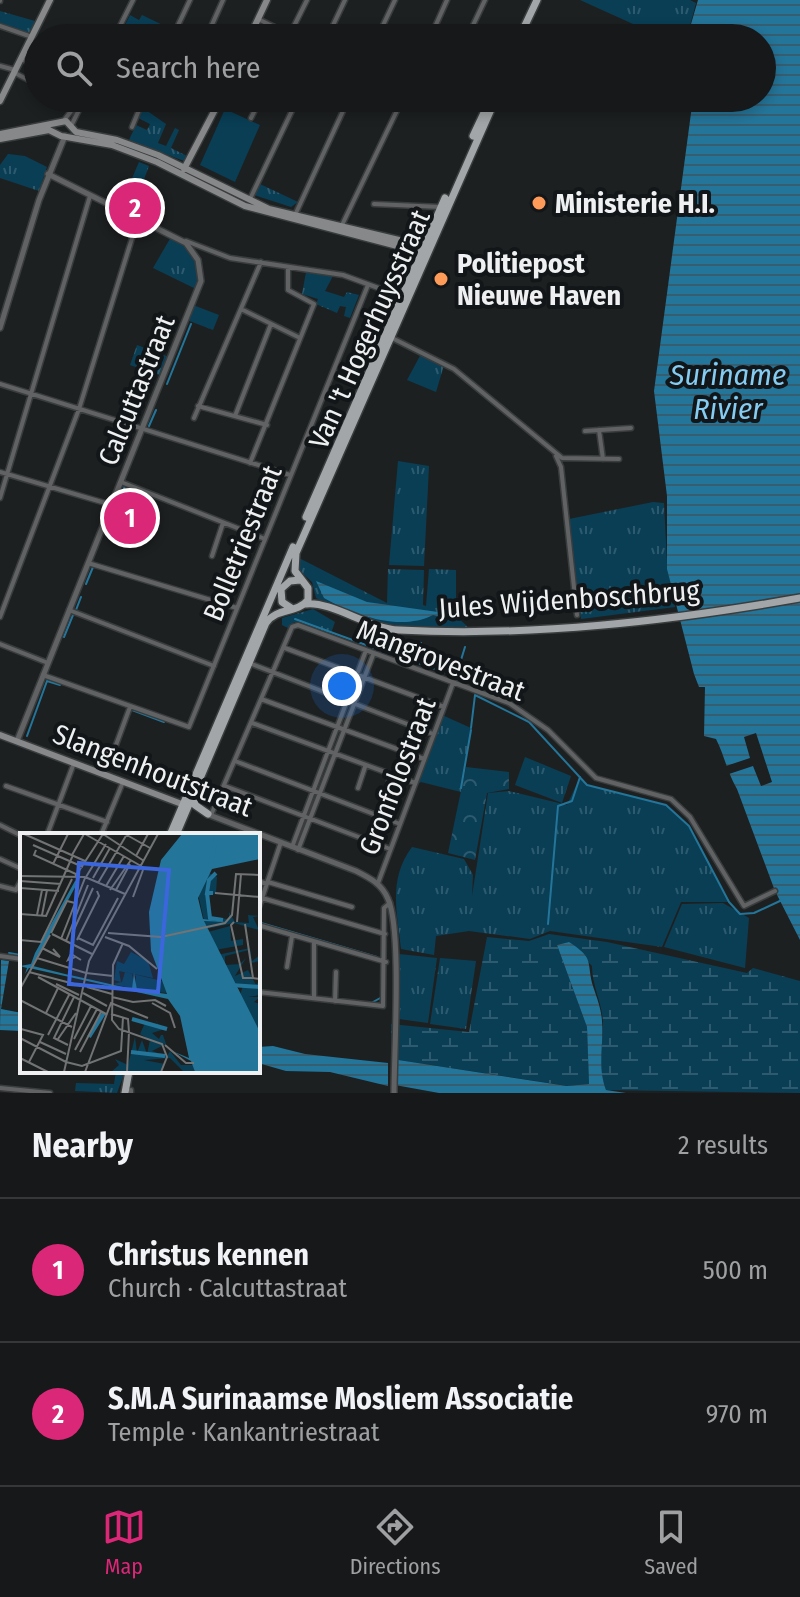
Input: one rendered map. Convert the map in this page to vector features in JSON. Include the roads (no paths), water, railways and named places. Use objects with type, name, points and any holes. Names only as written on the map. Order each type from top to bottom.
[{"type":"main road","points":[[38,24],[50,0]]},
{"type":"main road","points":[[256,24],[267,0]]},
{"type":"main road","points":[[529,24],[540,0]]},
{"type":"main road","points":[[0,101],[24,53]]},
{"type":"main road","points":[[182,170],[213,112]]},
{"type":"main road","name":"Van 't Hogerhuysstraat","points":[[300,580],[295,571],[296,553],[400,296],[486,112]]},
{"type":"main road","name":"Van 't Hogerhuysstraat","points":[[174,833],[293,546],[483,119]]},
{"type":"main road","points":[[0,136],[18,127],[124,149],[182,170],[245,206],[424,250]]},
{"type":"main road","points":[[71,128],[82,134],[119,141],[249,201],[294,218],[341,227],[376,239]]},
{"type":"main road","points":[[59,134],[71,128]]},
{"type":"main road","points":[[59,134],[71,128]]},
{"type":"main road","name":"Van 't Hogerhuysstraat","points":[[263,618],[282,587],[293,546]]},
{"type":"main road","points":[[300,580],[308,588],[308,600],[293,609],[282,602],[282,587],[300,580]]},
{"type":"main road","name":"Jules Wijdenboschbrug","points":[[308,600],[379,627],[437,631],[605,624],[800,598]]},
{"type":"main road","name":"Van 't Hogerhuysstraat","points":[[185,805],[269,618],[293,609]]},
{"type":"main road","name":"Slangenhoutstraat","points":[[0,735],[185,805]]},
{"type":"main road","points":[[199,779],[193,802],[209,815]]},
{"type":"street","points":[[121,24],[133,0]]},
{"type":"street","points":[[180,24],[190,0]]},
{"type":"street","points":[[212,24],[223,0]]},
{"type":"street","points":[[295,24],[307,0]]},
{"type":"street","points":[[334,24],[345,0]]},
{"type":"street","points":[[384,24],[395,0]]},
{"type":"street","points":[[436,24],[447,0]]},
{"type":"street","points":[[474,24],[485,0]]},
{"type":"street","points":[[258,19],[267,24]]},
{"type":"street","points":[[0,26],[24,34]]},
{"type":"street","points":[[0,66],[24,77]]},
{"type":"street","points":[[0,328],[59,134],[70,112]]},
{"type":"street","points":[[71,128],[78,112]]},
{"type":"street","points":[[132,127],[138,112]]},
{"type":"street","points":[[251,118],[254,112]]},
{"type":"street","points":[[249,201],[291,112]]},
{"type":"street","points":[[294,218],[343,112]]},
{"type":"street","points":[[341,227],[396,112]]},
{"type":"street","points":[[48,174],[61,183],[204,249],[288,267],[327,271],[400,296]]},
{"type":"street","points":[[45,184],[61,183]]},
{"type":"street","points":[[0,498],[90,196]]},
{"type":"street","points":[[374,204],[441,207]]},
{"type":"street","points":[[0,617],[52,487],[138,219]]},
{"type":"street","points":[[176,237],[192,250],[198,260]]},
{"type":"street","points":[[198,260],[198,253],[204,249]]},
{"type":"street","name":"Calcuttastraat","points":[[17,741],[201,281],[198,260]]},
{"type":"street","points":[[194,418],[261,262]]},
{"type":"street","points":[[250,463],[313,301],[288,290],[288,267]]},
{"type":"street","name":"Bolletriestraat","points":[[131,706],[189,727],[368,285]]},
{"type":"street","points":[[241,309],[300,338]]},
{"type":"street","points":[[235,416],[271,324]]},
{"type":"street","points":[[386,335],[454,369],[555,453],[568,460],[619,459]]},
{"type":"street","points":[[0,384],[290,475]]},
{"type":"street","points":[[198,406],[267,425]]},
{"type":"street","points":[[585,431],[631,428]]},
{"type":"street","points":[[599,430],[603,459]]},
{"type":"street","points":[[555,453],[561,467],[577,615]]},
{"type":"street","points":[[0,472],[112,505]]},
{"type":"street","points":[[121,482],[265,539]]},
{"type":"street","points":[[212,556],[223,523]]},
{"type":"street","points":[[88,563],[237,608]]},
{"type":"street","points":[[69,610],[214,666]]},
{"type":"street","name":"Mangrovestraat","points":[[284,648],[295,626],[509,703],[532,717],[596,778],[613,785],[660,795],[681,807],[744,906],[775,891]]},
{"type":"street","points":[[0,644],[48,663]]},
{"type":"street","points":[[209,815],[284,648],[444,707]]},
{"type":"street","points":[[295,849],[365,653]]},
{"type":"street","points":[[295,849],[310,820],[373,655]]},
{"type":"street","points":[[249,663],[433,734]]},
{"type":"street","points":[[43,675],[131,706],[113,753]]},
{"type":"street","name":"Gronfolostraat","points":[[378,883],[453,683]]},
{"type":"street","points":[[261,699],[424,759]]},
{"type":"street","points":[[251,723],[415,783]]},
{"type":"street","points":[[58,732],[148,766]]},
{"type":"street","points":[[235,761],[400,824]]},
{"type":"street","points":[[48,833],[74,763]]},
{"type":"street","points":[[358,788],[366,766]]},
{"type":"street","points":[[384,797],[391,775]]},
{"type":"street","points":[[102,833],[123,782]]},
{"type":"street","points":[[224,785],[390,849]]},
{"type":"street","points":[[6,786],[107,822]]},
{"type":"street","name":"Slangenhoutstraat","points":[[185,805],[257,833]]},
{"type":"street","points":[[0,825],[20,835]]},
{"type":"street","name":"Slangenhoutstraat","points":[[260,834],[378,883]]},
{"type":"street","points":[[281,842],[260,901],[385,934]]},
{"type":"street","points":[[0,859],[20,868]]},
{"type":"street","points":[[260,881],[352,907]]},
{"type":"street","points":[[0,886],[16,890],[20,883]]},
{"type":"street","points":[[378,883],[390,903],[393,921],[394,1093]]},
{"type":"street","points":[[260,992],[383,1006],[386,962],[384,908],[390,903]]},
{"type":"street","points":[[260,926],[386,962]]},
{"type":"street","points":[[287,967],[292,936]]},
{"type":"street","points":[[314,942],[314,998]]},
{"type":"street","points":[[0,956],[20,957]]},
{"type":"street","points":[[335,1001],[336,972]]},
{"type":"street","points":[[0,1088],[50,1093]]},
{"type":"water","name":"Suriname Rivier","points":[[698,0],[800,0],[800,940],[775,891],[716,739],[704,736],[705,687],[699,687],[694,674],[667,569],[667,496],[654,391],[691,112],[776,112],[776,24],[691,24]]},
{"type":"water","points":[[316,581],[367,602],[445,613],[458,621],[433,615],[406,622],[377,619],[324,598]]},
{"type":"water","points":[[569,942],[586,956],[589,964],[601,1016],[601,1064],[606,1090],[626,1093],[439,1093],[395,1085],[392,1059],[567,1086],[589,1084],[587,1027],[557,945]]},
{"type":"water","points":[[1,960],[9,961],[1,1009],[20,1013],[20,1031],[0,1030]]},
{"type":"water","points":[[273,1046],[305,1054],[388,1063],[388,1086],[330,1072],[286,1071],[260,1064],[260,1047]]},
{"type":"waterway","points":[[167,384],[191,324]]},
{"type":"waterway","points":[[149,426],[156,410]]},
{"type":"waterway","points":[[116,508],[125,486]]},
{"type":"waterway","points":[[109,527],[115,513]]},
{"type":"waterway","points":[[86,584],[93,567]]},
{"type":"waterway","points":[[76,610],[81,597]]},
{"type":"waterway","points":[[64,637],[73,615]]},
{"type":"waterway","points":[[295,619],[377,649]]},
{"type":"waterway","points":[[421,643],[382,637],[377,649],[456,676],[465,647]]},
{"type":"waterway","points":[[27,736],[47,681],[60,685]]},
{"type":"waterway","points":[[471,728],[475,695],[529,722],[587,785],[666,805],[689,826],[729,902],[740,914],[754,913],[782,900]]},
{"type":"waterway","points":[[132,710],[164,722]]},
{"type":"waterway","points":[[461,788],[471,730]]},
{"type":"waterway","points":[[548,924],[558,806],[572,801],[580,777]]},
{"type":"waterway","points":[[261,923],[377,957]]},
{"type":"waterway","points":[[9,953],[20,955]]},
{"type":"waterway","points":[[373,1002],[382,997]]},
{"type":"place","name":"Ministerie H.I.","points":[[539,203]]},
{"type":"place","name":"S.M.A Surinaamse Mosliem Associatie","points":[[135,208]]},
{"type":"place","name":"Politiepost Nieuwe Haven","points":[[441,279]]},
{"type":"place","name":"Christus kennen","points":[[130,518]]}]
